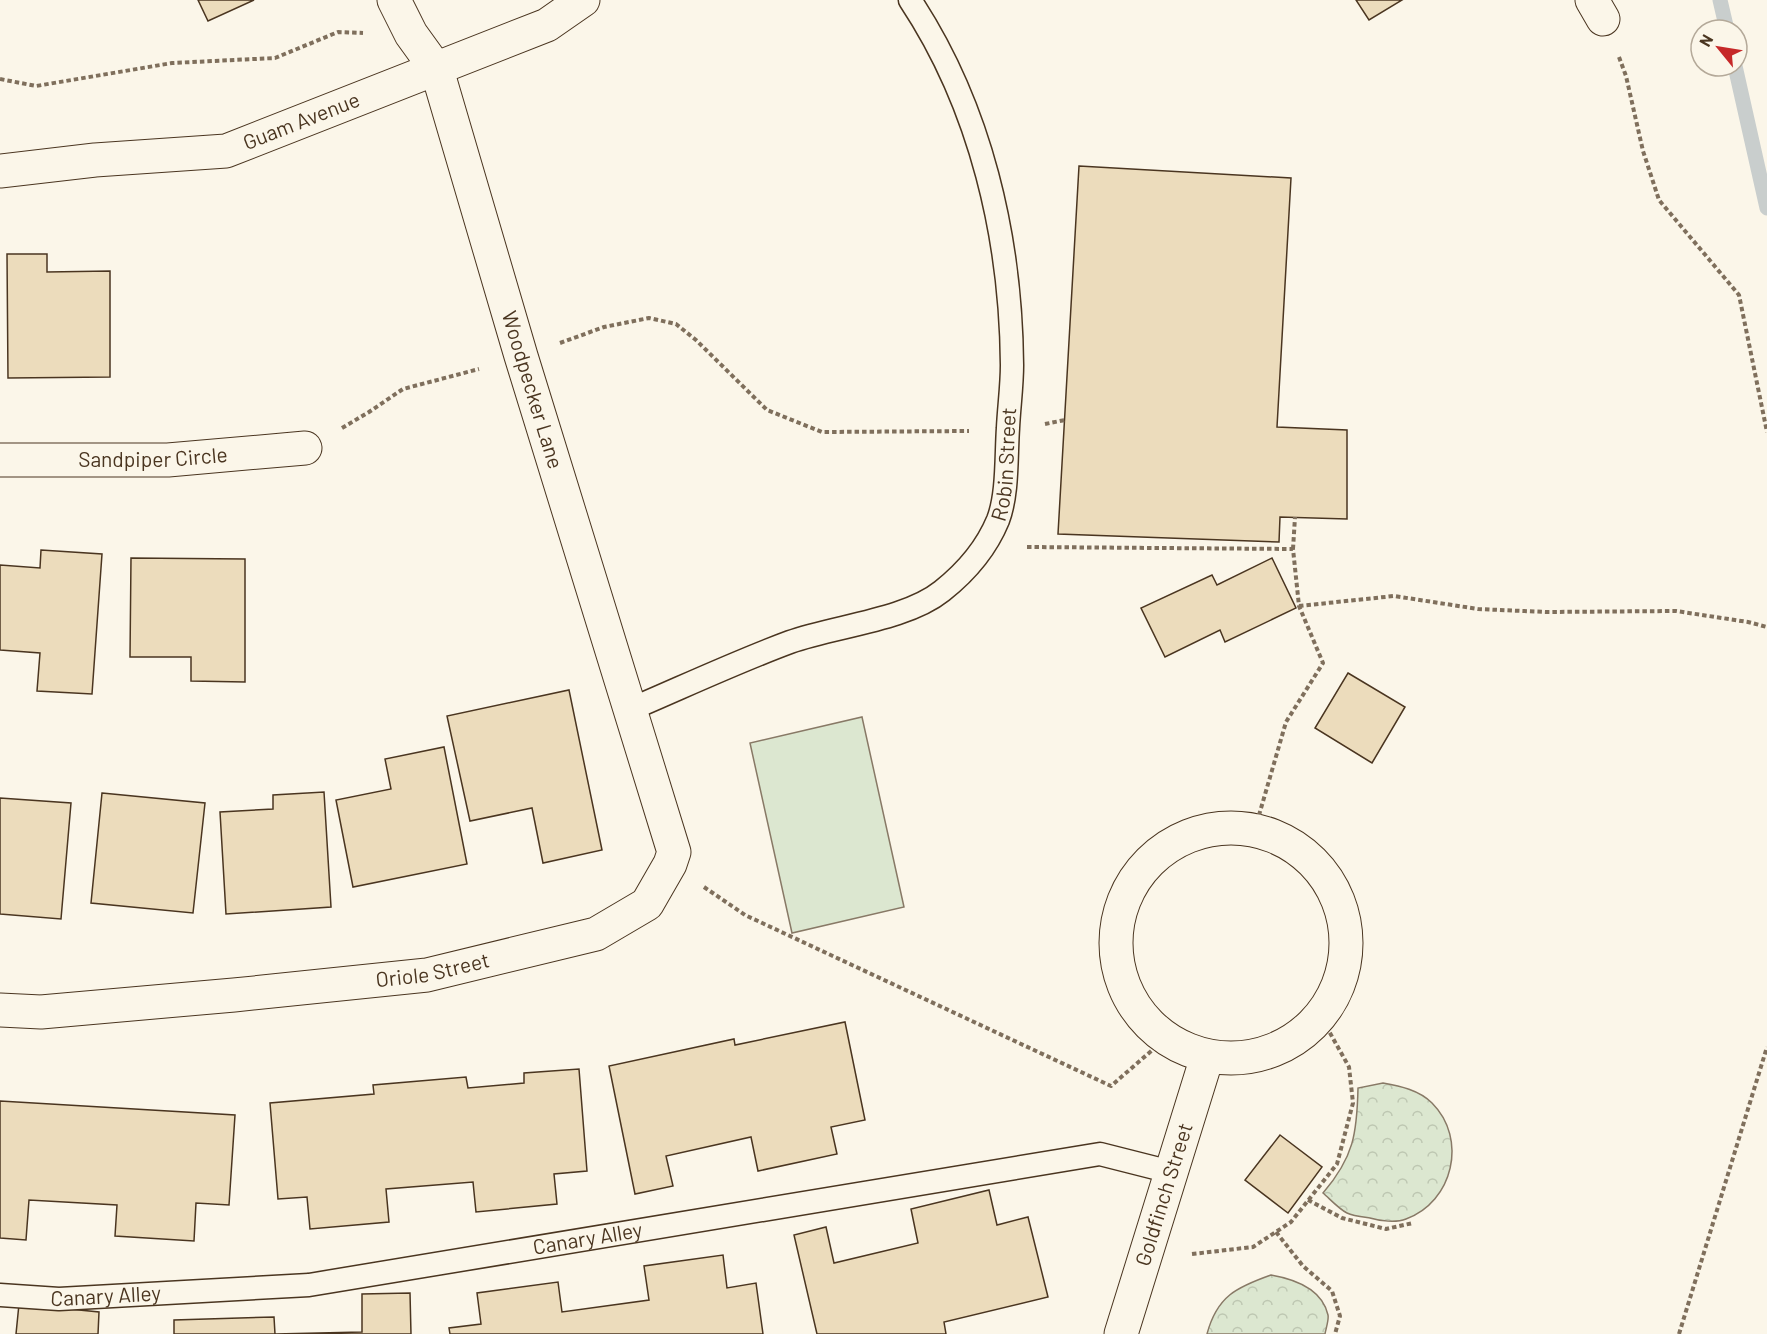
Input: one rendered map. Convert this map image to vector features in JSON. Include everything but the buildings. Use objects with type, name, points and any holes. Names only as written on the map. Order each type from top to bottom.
[{"type":"street","name":"Woodpecker Lane","points":[[394,0],[411,34],[437,70],[521,357],[629,710]]},
{"type":"street","name":"Guam Avenue","points":[[0,171],[95,160],[226,151],[548,25],[583,0]]},
{"type":"street","name":"Sandpiper Circle","points":[[0,460],[168,460],[305,448]]},
{"type":"street","points":[[629,710],[674,852],[670,864]]},
{"type":"street","points":[[1210,829],[1255,829],[1296,847],[1329,879],[1346,921],[1345,966],[1327,1009],[1320,1015],[1294,1040],[1252,1058],[1207,1057],[1165,1039],[1133,1007],[1116,965],[1117,920],[1135,878],[1167,845],[1210,829]]},
{"type":"street","name":"Oriole Street","points":[[0,1010],[52,1011],[427,975],[596,934],[647,904],[670,864]]},
{"type":"street","name":"Goldfinch Street","points":[[1121,1334],[1207,1057]]},
{"type":"lane","name":"Robin Street","points":[[629,710],[792,642],[908,610],[939,594],[976,558],[998,519],[1004,489],[1012,367],[1010,304],[1002,242],[989,181],[970,121],[945,64],[910,0]]},
{"type":"lane","name":"Canary Alley","points":[[0,1295],[59,1299],[309,1285],[1100,1154],[1171,1172]]},
{"type":"path","points":[[1598,10],[1626,76],[1643,151],[1659,201],[1739,295],[1767,432]]},
{"type":"path","points":[[0,79],[36,87],[172,63],[275,58],[338,33],[411,34]]},
{"type":"path","points":[[555,345],[604,327],[649,318],[676,324],[696,339],[767,410],[822,432],[1007,430],[1065,420]]},
{"type":"path","points":[[305,448],[369,412],[403,389],[484,368]]},
{"type":"path","points":[[1255,829],[1286,722],[1323,663],[1299,606],[1293,549],[1295,517]]},
{"type":"path","points":[[984,543],[1034,548],[1293,549]]},
{"type":"path","points":[[1299,606],[1394,596],[1478,609],[1545,612],[1676,611],[1767,627]]},
{"type":"path","points":[[670,864],[745,915],[1111,1086],[1165,1039]]},
{"type":"path","points":[[1192,1254],[1253,1247],[1291,1222],[1337,1164],[1353,1103],[1349,1067],[1320,1015]]},
{"type":"path","points":[[1679,1334],[1767,1047]]},
{"type":"path","points":[[1308,1200],[1342,1218],[1386,1229],[1413,1223]]},
{"type":"path","points":[[1276,1232],[1303,1266],[1332,1291],[1340,1316],[1335,1334]]},
{"type":"green space","points":[[862,717],[904,907],[792,933],[750,743]]},
{"type":"green space","points":[[1383,1083],[1403,1087],[1432,1103],[1443,1118],[1450,1134],[1452,1151],[1450,1168],[1435,1199],[1422,1211],[1398,1221],[1383,1221],[1349,1214],[1323,1193],[1341,1168],[1352,1144],[1358,1088]]},
{"type":"green space","points":[[1271,1275],[1298,1282],[1320,1298],[1328,1315],[1325,1334],[1207,1334],[1216,1310],[1230,1295],[1248,1284]]},
{"type":"waterway","points":[[1720,0],[1724,18]]},
{"type":"waterway","points":[[1738,78],[1767,208]]}]
